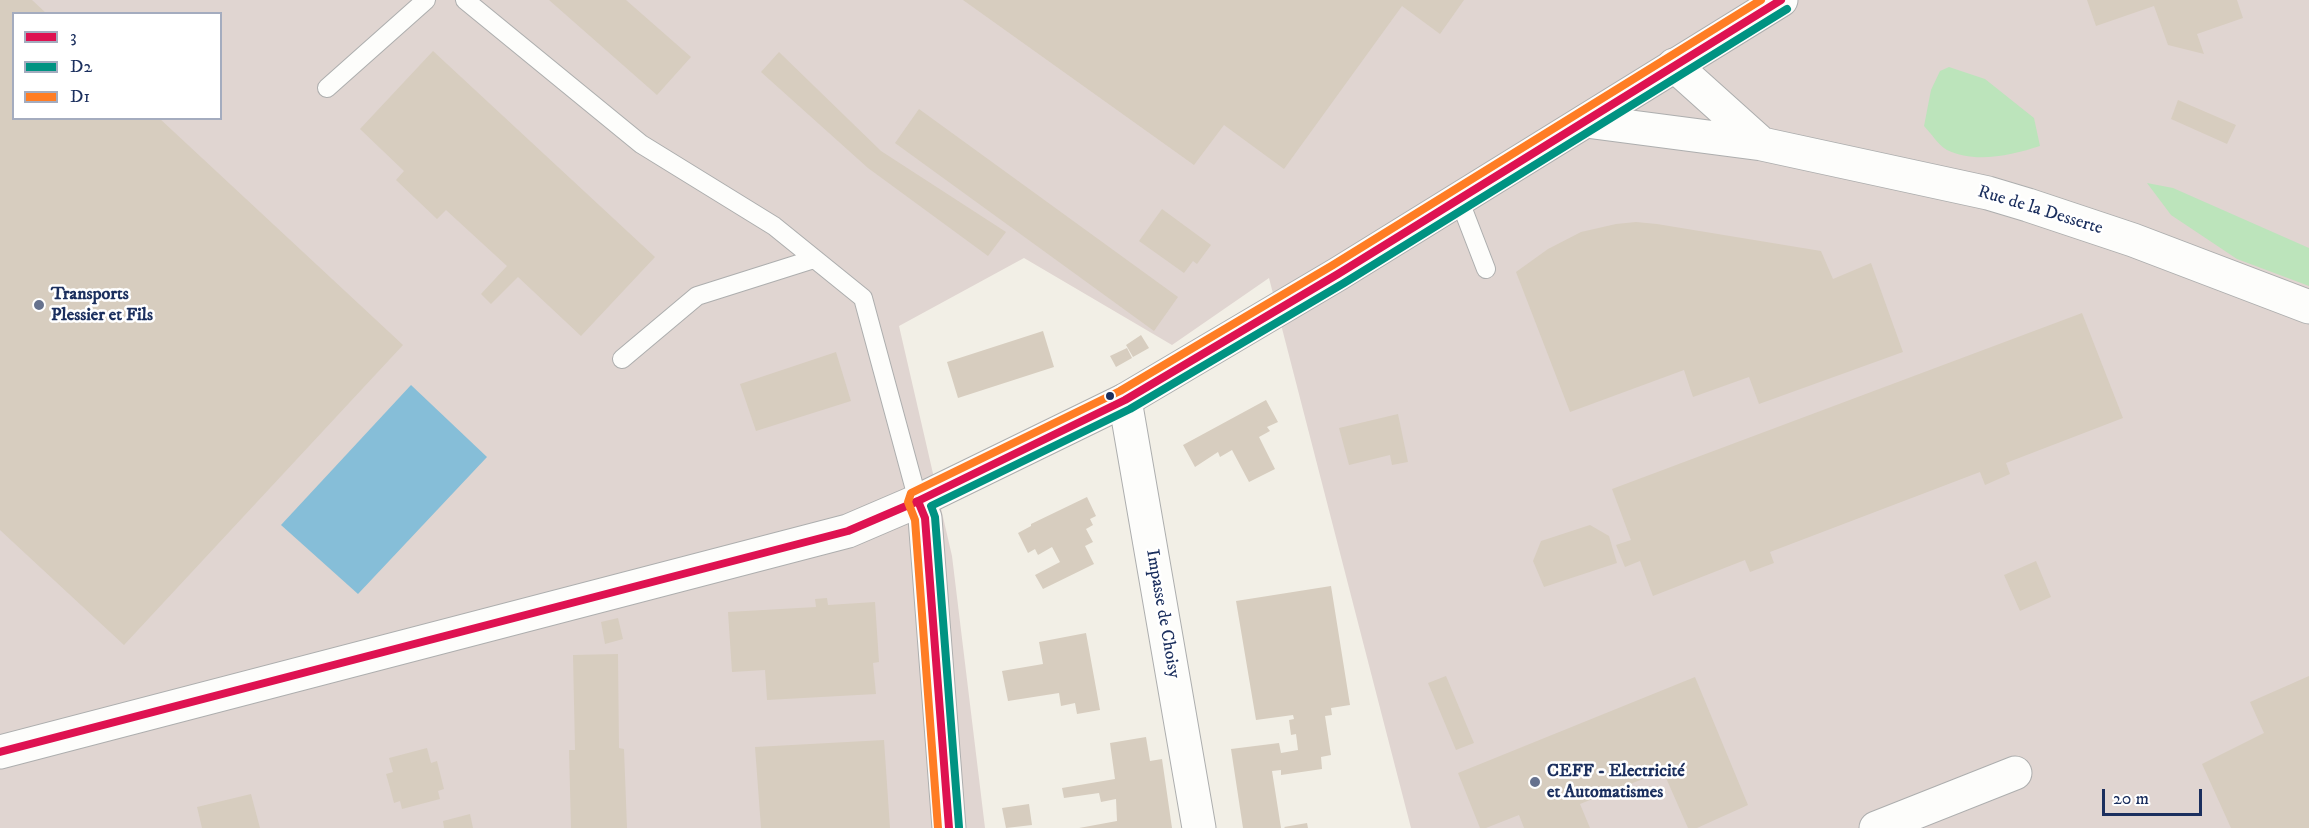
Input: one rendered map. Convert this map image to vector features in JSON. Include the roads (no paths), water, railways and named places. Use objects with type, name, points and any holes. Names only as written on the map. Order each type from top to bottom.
[{"type":"street","points":[[0,752],[848,531],[918,501],[1125,400],[1459,199],[1781,0]]},
{"type":"street","name":"Rue de la Desserte","points":[[1674,65],[1762,144]]},
{"type":"street","name":"Rue de la Desserte","points":[[1586,121],[1762,144],[1988,194],[2133,240],[2309,307]]},
{"type":"street","name":"Impasse de Choisy","points":[[1125,400],[1199,828]]},
{"type":"street","points":[[918,501],[925,518],[949,828]]},
{"type":"street","points":[[1876,828],[2015,773]]},
{"type":"lane","points":[[327,88],[426,0]]},
{"type":"lane","points":[[465,0],[641,144],[774,226],[863,298],[918,501]]},
{"type":"lane","points":[[1459,199],[1486,269]]},
{"type":"lane","points":[[622,359],[698,296],[814,259]]},
{"type":"water","points":[[411,385],[487,457],[358,594],[281,525]]},
{"type":"place","name":"Transports Plessier et Fils","points":[[39,305]]},
{"type":"place","name":"CEFF - Electricité et Automatismes","points":[[1535,782]]}]
